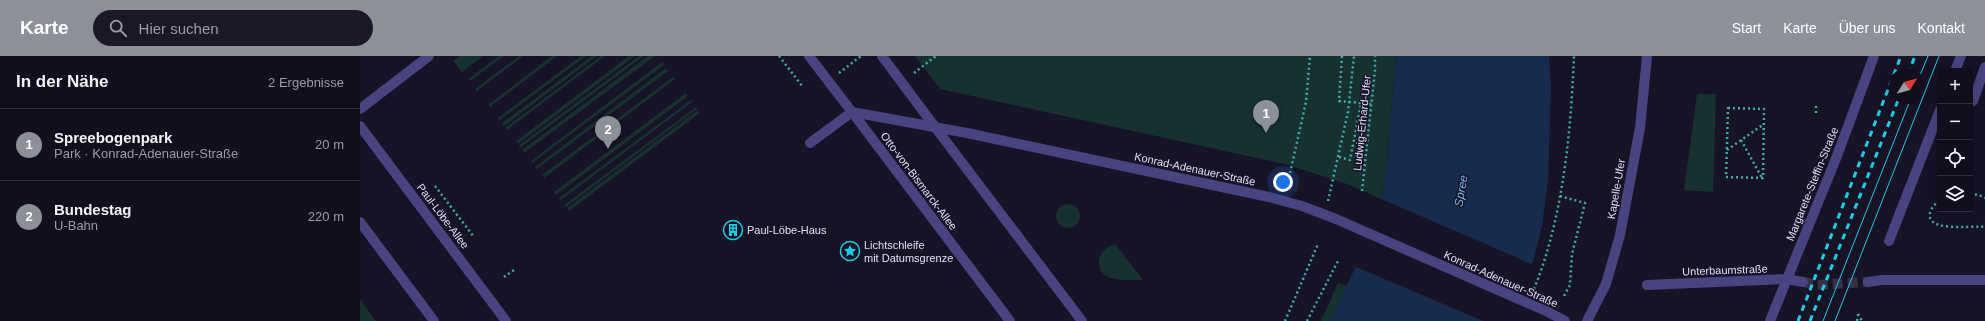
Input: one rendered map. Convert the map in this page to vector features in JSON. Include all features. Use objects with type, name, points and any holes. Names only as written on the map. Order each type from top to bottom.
[{"type":"street","points":[[360,109],[429,56]]},
{"type":"street","name":"Otto-von-Bismarck-Allee","points":[[809,56],[1010,321]]},
{"type":"street","points":[[882,56],[1082,321]]},
{"type":"street","name":"Kapelle-Ufer","points":[[1587,321],[1606,284],[1620,235],[1640,128],[1647,56]]},
{"type":"street","name":"Margarete-Steffin-Straße","points":[[1770,321],[1837,156],[1874,56]]},
{"type":"street","points":[[1956,68],[1961,56]]},
{"type":"street","points":[[1973,101],[1985,67]]},
{"type":"street","points":[[810,143],[852,112]]},
{"type":"street","name":"Konrad-Adenauer-Straße","points":[[852,112],[935,127],[1269,197],[1302,206],[1336,219],[1546,311],[1565,321]]},
{"type":"street","points":[[1888,241],[1937,118]]},
{"type":"street","name":"Paul-Löbe-Allee","points":[[360,126],[506,321]]},
{"type":"street","points":[[360,222],[434,321]]},
{"type":"street","name":"Unterbaumstraße","points":[[1647,285],[1786,279],[1803,282]]},
{"type":"street","points":[[1868,282],[1882,280],[1985,280]]},
{"type":"path","points":[[779,56],[803,87]]},
{"type":"path","points":[[837,75],[861,56]]},
{"type":"path","points":[[902,82],[936,56]]},
{"type":"path","points":[[1290,173],[1306,102],[1310,56]]},
{"type":"path","points":[[1342,56],[1339,101],[1372,104]]},
{"type":"path","points":[[1332,187],[1348,112],[1354,56]]},
{"type":"path","name":"Ludwig-Erhard-Ufer","points":[[1362,191],[1372,104],[1375,56]]},
{"type":"path","points":[[1532,292],[1550,242],[1560,196],[1572,93],[1574,56]]},
{"type":"path","points":[[1339,157],[1350,160],[1361,104]]},
{"type":"path","points":[[1816,105],[1816,114]]},
{"type":"path","points":[[1728,108],[1764,109],[1762,178],[1726,177],[1728,108]]},
{"type":"path","points":[[1727,150],[1764,124]]},
{"type":"path","points":[[1741,140],[1762,178]]},
{"type":"path","points":[[435,186],[474,237]]},
{"type":"path","points":[[1973,194],[1985,198]]},
{"type":"path","points":[[1560,196],[1585,203],[1572,254],[1570,285],[1564,296]]},
{"type":"path","points":[[1937,204],[1932,208],[1930,213],[1932,220],[1936,224],[1946,227],[1985,227]]},
{"type":"path","points":[[1285,321],[1318,244]]},
{"type":"path","points":[[1307,321],[1339,259]]},
{"type":"path","points":[[504,277],[514,270]]},
{"type":"path","points":[[1857,321],[1858,314],[1862,321]]},
{"type":"green space","points":[[460,56],[483,56],[462,72],[453,61]]},
{"type":"green space","points":[[499,56],[504,56],[470,81],[468,79]]},
{"type":"green space","points":[[519,56],[523,56],[477,91],[475,89]]},
{"type":"green space","points":[[552,56],[557,56],[490,107],[488,105]]},
{"type":"green space","points":[[581,56],[586,56],[500,120],[498,118]]},
{"type":"green space","points":[[592,56],[597,56],[504,126],[502,123]]},
{"type":"green space","points":[[601,56],[605,56],[507,130],[505,128]]},
{"type":"green space","points":[[629,56],[635,56],[518,144],[516,141]]},
{"type":"green space","points":[[639,56],[644,56],[520,148],[519,145]]},
{"type":"green space","points":[[648,56],[655,56],[524,153],[522,150]]},
{"type":"green space","points":[[915,56],[1396,56],[1386,170],[1381,199],[1350,185],[1285,164],[940,89]]},
{"type":"green space","points":[[662,62],[664,65],[532,163],[531,161]]},
{"type":"green space","points":[[666,68],[668,71],[537,169],[535,167]]},
{"type":"green space","points":[[673,77],[675,79],[544,178],[542,175]]},
{"type":"green space","points":[[686,93],[688,96],[556,195],[554,192]]},
{"type":"green space","points":[[1697,94],[1716,94],[1713,192],[1684,190]]},
{"type":"green space","points":[[691,100],[692,102],[561,200],[559,198]]},
{"type":"green space","points":[[696,107],[697,109],[566,207],[564,205]]},
{"type":"green space","points":[[698,110],[700,113],[569,211],[567,208]]},
{"type":"green space","points":[[1068,204],[1076,208],[1080,216],[1076,224],[1068,228],[1060,224],[1056,216],[1060,208]]},
{"type":"green space","points":[[1115,244],[1143,280],[1116,279],[1108,277],[1102,273],[1099,266],[1100,256],[1108,247]]},
{"type":"green space","points":[[1338,283],[1347,286],[1330,321],[1321,321]]},
{"type":"green space","points":[[360,299],[376,321],[360,321]]},
{"type":"water","name":"Spree","points":[[1396,56],[1549,56],[1551,85],[1548,180],[1542,226],[1532,265],[1509,321],[1330,321],[1356,266],[1381,199],[1386,170]]},
{"type":"pier","points":[[1379,198],[1534,265],[1512,321],[1483,321],[1354,266]]},
{"type":"tunnel","points":[[1803,282],[1817,285],[1868,282]]},
{"type":"tram line","points":[[1923,68],[1928,56]]},
{"type":"tram line","points":[[1835,321],[1939,56]]},
{"type":"tram line","points":[[1823,321],[1909,104]]},
{"type":"railway","points":[[1798,321],[1901,56]]},
{"type":"railway","points":[[1910,68],[1915,56]]},
{"type":"railway","points":[[1810,321],[1897,104]]},
{"type":"place","name":"Spreebogenpark","points":[[1266,133]]},
{"type":"place","name":"Bundestag","points":[[608,149]]},
{"type":"place","name":"Paul-Löbe-Haus","points":[[733,230]]},
{"type":"place","name":"Lichtschleife mit Datumsgrenze","points":[[850,251]]}]
